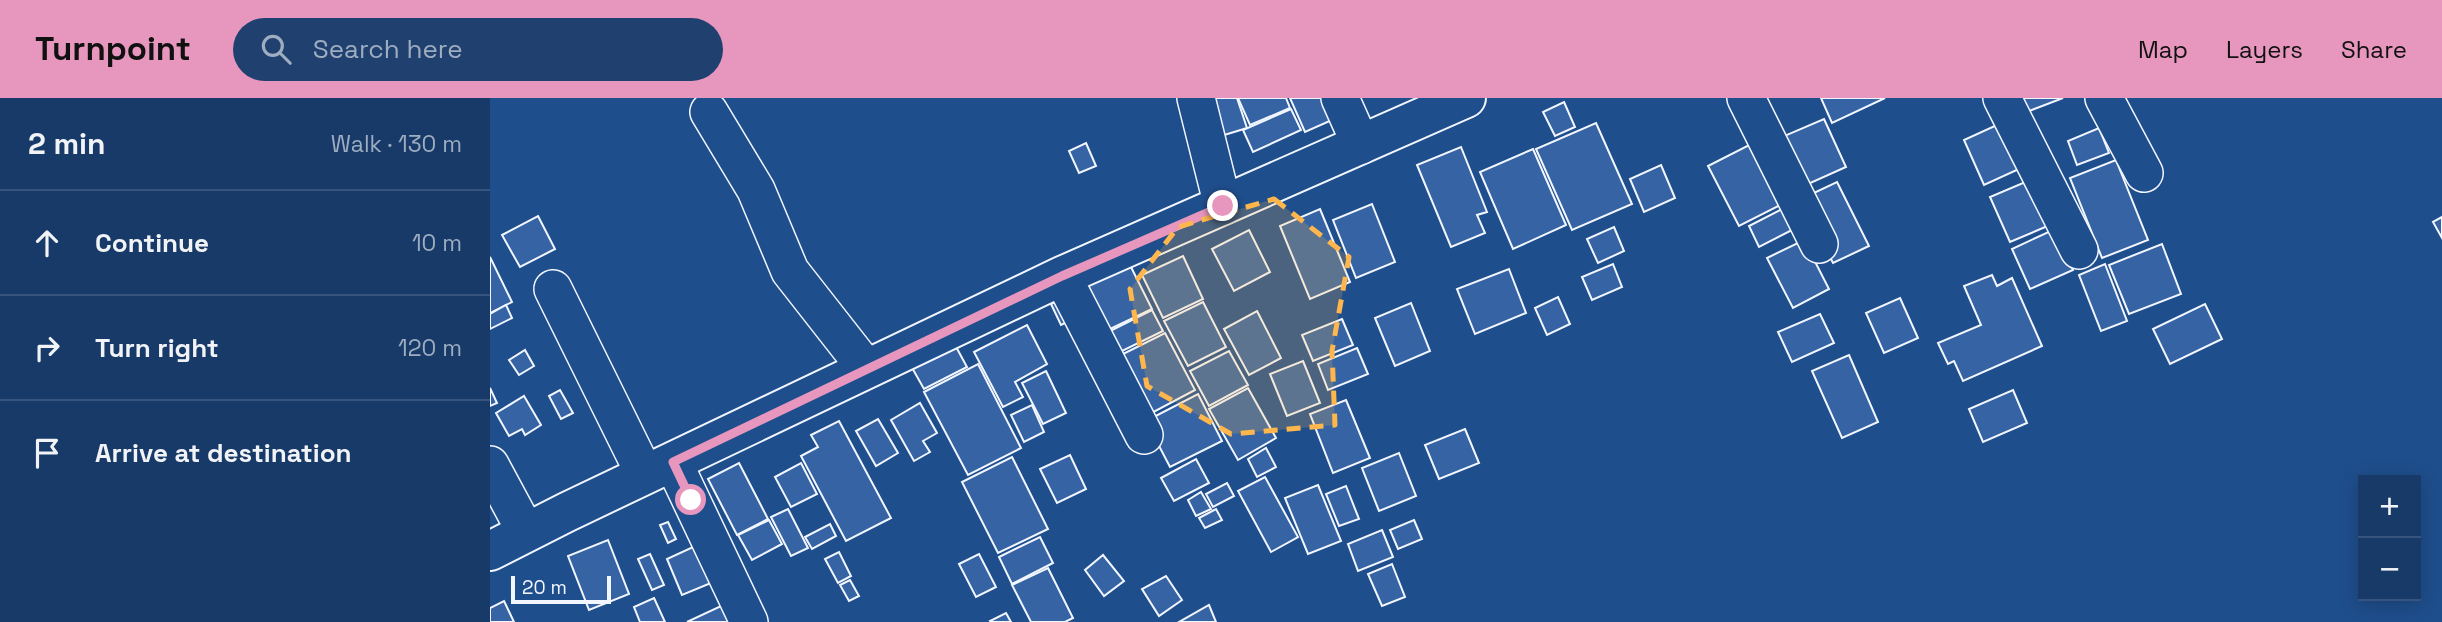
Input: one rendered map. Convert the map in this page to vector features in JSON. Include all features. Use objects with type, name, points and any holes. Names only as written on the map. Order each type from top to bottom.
[{"type":"main road","points":[[490,551],[1062,276],[1466,98]]},
{"type":"street","points":[[1196,98],[1223,206]]},
{"type":"street","points":[[1340,98],[1361,145]]},
{"type":"street","points":[[1746,98],[1819,244]]},
{"type":"street","points":[[2002,98],[2079,250]]},
{"type":"street","points":[[2104,98],[2144,173]]},
{"type":"street","points":[[709,112],[755,190],[790,271],[866,368]]},
{"type":"street","points":[[1062,276],[1144,435]]},
{"type":"street","points":[[554,289],[749,622]]},
{"type":"street","points":[[490,465],[526,532]]},
{"type":"highlighted area","points":[[1274,199],[1349,257],[1332,351],[1335,425],[1231,434],[1147,386],[1130,289],[1178,227]]},
{"type":"building","points":[[1208,98],[1237,98],[1247,128],[1221,136]]},
{"type":"building","points":[[1238,98],[1286,98],[1290,108],[1250,125]]},
{"type":"building","points":[[1290,98],[1333,98],[1341,116],[1305,132]]},
{"type":"building","points":[[1821,98],[1885,98],[1832,123]]},
{"type":"building","points":[[2018,98],[2063,98],[2024,113]]},
{"type":"building","points":[[1564,102],[1575,127],[1555,136],[1543,112]]},
{"type":"building","points":[[1291,109],[1301,130],[1253,152],[1243,130]]},
{"type":"building","points":[[1824,119],[1846,167],[1797,189],[1775,140]]},
{"type":"building","points":[[1596,123],[1632,204],[1572,230],[1536,149]]},
{"type":"building","points":[[1999,124],[2019,169],[1984,185],[1964,140]]},
{"type":"building","points":[[2099,128],[2109,153],[2077,165],[2068,141]]},
{"type":"building","points":[[1757,141],[1788,201],[1739,226],[1708,166]]},
{"type":"building","points":[[1086,143],[1096,166],[1079,173],[1069,151]]},
{"type":"building","points":[[1461,147],[1487,212],[1477,215],[1485,233],[1451,247],[1417,165]]},
{"type":"building","points":[[1533,149],[1566,225],[1513,249],[1480,172]]},
{"type":"building","points":[[2116,160],[2148,240],[2102,258],[2070,178]]},
{"type":"building","points":[[1661,165],[1675,198],[1644,212],[1630,179]]},
{"type":"building","points":[[2030,180],[2050,225],[2010,242],[1990,197]]},
{"type":"building","points":[[1837,182],[1869,246],[1833,263],[1801,199]]},
{"type":"building","points":[[1372,204],[1395,262],[1356,278],[1333,220]]},
{"type":"building","points":[[1786,207],[1796,228],[1759,247],[1749,226]]},
{"type":"building","points":[[1320,209],[1350,282],[1310,299],[1280,226]]},
{"type":"building","points":[[538,216],[555,249],[520,267],[502,235]]},
{"type":"building","points":[[2442,217],[2442,238],[2433,222]]},
{"type":"building","points":[[1614,227],[1624,251],[1598,263],[1587,239]]},
{"type":"building","points":[[2055,229],[2073,270],[2030,289],[2012,249]]},
{"type":"building","points":[[1249,230],[1270,272],[1234,291],[1212,249]]},
{"type":"building","points":[[1804,240],[1829,289],[1793,308],[1767,258]]},
{"type":"building","points":[[2162,244],[2181,294],[2129,314],[2109,265]]},
{"type":"building","points":[[1125,255],[1152,309],[1108,330],[1081,276]]},
{"type":"building","points":[[1183,256],[1203,299],[1163,318],[1142,275]]},
{"type":"building","points":[[490,257],[512,302],[490,313]]},
{"type":"building","points":[[1613,264],[1622,287],[1592,300],[1582,277]]},
{"type":"building","points":[[2105,264],[2127,321],[2101,331],[2079,275]]},
{"type":"building","points":[[1509,269],[1526,313],[1475,334],[1457,289]]},
{"type":"building","points":[[1992,275],[1997,286],[2012,278],[2042,346],[1963,381],[1954,361],[1948,364],[1938,343],[1981,325],[1964,286]]},
{"type":"building","points":[[1068,296],[1078,317],[1061,325],[1051,304]]},
{"type":"building","points":[[1558,297],[1570,324],[1547,335],[1535,308]]},
{"type":"building","points":[[1900,298],[1918,338],[1884,353],[1866,313]]},
{"type":"building","points":[[1203,302],[1226,347],[1188,366],[1164,321]]},
{"type":"building","points":[[1411,303],[1430,351],[1395,366],[1375,318]]},
{"type":"building","points":[[2205,304],[2222,339],[2170,364],[2153,329]]},
{"type":"building","points":[[506,305],[512,318],[490,329],[490,314]]},
{"type":"building","points":[[1152,310],[1163,331],[1118,353],[1108,332]]},
{"type":"building","points":[[1257,311],[1281,358],[1249,375],[1224,329]]},
{"type":"building","points":[[1820,314],[1834,343],[1792,362],[1778,332]]},
{"type":"building","points":[[1342,319],[1353,345],[1313,361],[1302,335]]},
{"type":"building","points":[[1027,325],[1047,364],[1015,382],[1023,397],[1003,407],[974,352]]},
{"type":"building","points":[[1165,333],[1195,390],[1146,416],[1115,358]]},
{"type":"building","points":[[954,343],[967,367],[924,389],[911,366]]},
{"type":"building","points":[[1357,348],[1368,374],[1328,390],[1318,364]]},
{"type":"building","points":[[525,350],[534,366],[519,375],[509,360]]},
{"type":"building","points":[[1229,351],[1248,385],[1209,406],[1190,371]]},
{"type":"building","points":[[1849,355],[1878,422],[1842,438],[1812,371]]},
{"type":"building","points":[[1303,361],[1320,403],[1287,416],[1270,374]]},
{"type":"building","points":[[978,364],[1021,448],[968,475],[924,392]]},
{"type":"building","points":[[1046,371],[1066,413],[1043,424],[1022,383]]},
{"type":"building","points":[[490,388],[497,403],[490,406]]},
{"type":"building","points":[[1248,388],[1276,438],[1238,460],[1209,409]]},
{"type":"building","points":[[560,390],[573,413],[561,419],[549,396]]},
{"type":"building","points":[[2013,390],[2027,423],[1983,442],[1969,409]]},
{"type":"building","points":[[1198,394],[1222,441],[1170,467],[1146,421]]},
{"type":"building","points":[[524,396],[541,425],[525,435],[522,429],[509,436],[496,413]]},
{"type":"building","points":[[1346,400],[1370,458],[1333,473],[1310,414]]},
{"type":"building","points":[[920,403],[937,433],[923,441],[930,452],[914,461],[891,420]]},
{"type":"building","points":[[1032,405],[1044,432],[1024,442],[1011,415]]},
{"type":"building","points":[[878,419],[898,453],[876,466],[856,431]]},
{"type":"building","points":[[839,421],[891,518],[846,541],[801,456],[818,447],[811,435]]},
{"type":"building","points":[[1465,429],[1479,463],[1439,479],[1425,445]]},
{"type":"building","points":[[1266,448],[1276,467],[1257,477],[1248,459]]},
{"type":"building","points":[[1399,453],[1416,496],[1379,511],[1362,468]]},
{"type":"building","points":[[1070,455],[1086,489],[1057,503],[1040,469]]},
{"type":"building","points":[[1012,457],[1048,529],[998,553],[962,482]]},
{"type":"building","points":[[1196,459],[1209,483],[1174,501],[1161,478]]},
{"type":"building","points":[[739,463],[768,519],[737,535],[708,479]]},
{"type":"building","points":[[801,463],[817,494],[791,507],[775,477]]},
{"type":"building","points":[[1265,477],[1298,537],[1271,552],[1238,491]]},
{"type":"building","points":[[1227,483],[1234,496],[1213,507],[1206,494]]},
{"type":"building","points":[[1318,485],[1341,541],[1308,554],[1285,498]]},
{"type":"building","points":[[1346,486],[1359,519],[1339,526],[1326,494]]},
{"type":"building","points":[[1201,492],[1211,509],[1196,516],[1188,500]]},
{"type":"building","points":[[788,509],[808,548],[791,556],[771,517]]},
{"type":"building","points":[[1216,509],[1222,520],[1205,528],[1199,518]]},
{"type":"building","points":[[769,520],[782,544],[752,560],[738,535]]},
{"type":"building","points":[[1414,520],[1422,539],[1398,549],[1390,530]]},
{"type":"building","points":[[668,522],[676,539],[668,543],[660,525]]},
{"type":"building","points":[[830,524],[836,536],[812,549],[805,537]]},
{"type":"building","points":[[1382,530],[1393,557],[1358,571],[1348,544]]},
{"type":"building","points":[[1040,537],[1053,563],[1012,584],[999,557]]},
{"type":"building","points":[[608,540],[629,594],[589,610],[568,556]]},
{"type":"building","points":[[693,547],[711,583],[682,595],[667,559]]},
{"type":"building","points":[[839,552],[851,576],[838,583],[825,559]]},
{"type":"building","points":[[650,554],[664,585],[652,590],[638,559]]},
{"type":"building","points":[[979,554],[996,587],[976,597],[959,564]]},
{"type":"building","points":[[1103,555],[1124,581],[1104,596],[1085,570]]},
{"type":"building","points":[[1392,564],[1405,597],[1382,606],[1368,574]]},
{"type":"building","points":[[1048,568],[1073,618],[1065,622],[1031,622],[1012,585]]},
{"type":"building","points":[[1166,576],[1182,600],[1159,616],[1142,589]]},
{"type":"building","points":[[850,580],[859,596],[849,601],[840,585]]},
{"type":"building","points":[[654,598],[665,622],[640,622],[634,607]]},
{"type":"building","points":[[504,601],[514,622],[490,622],[490,608]]},
{"type":"building","points":[[1209,605],[1216,622],[1179,622]]},
{"type":"building","points":[[721,606],[729,622],[687,622]]},
{"type":"building","points":[[1006,613],[1011,622],[990,621]]},
{"type":"route","points":[[691,500],[673,462],[1062,276],[1223,206]]}]
